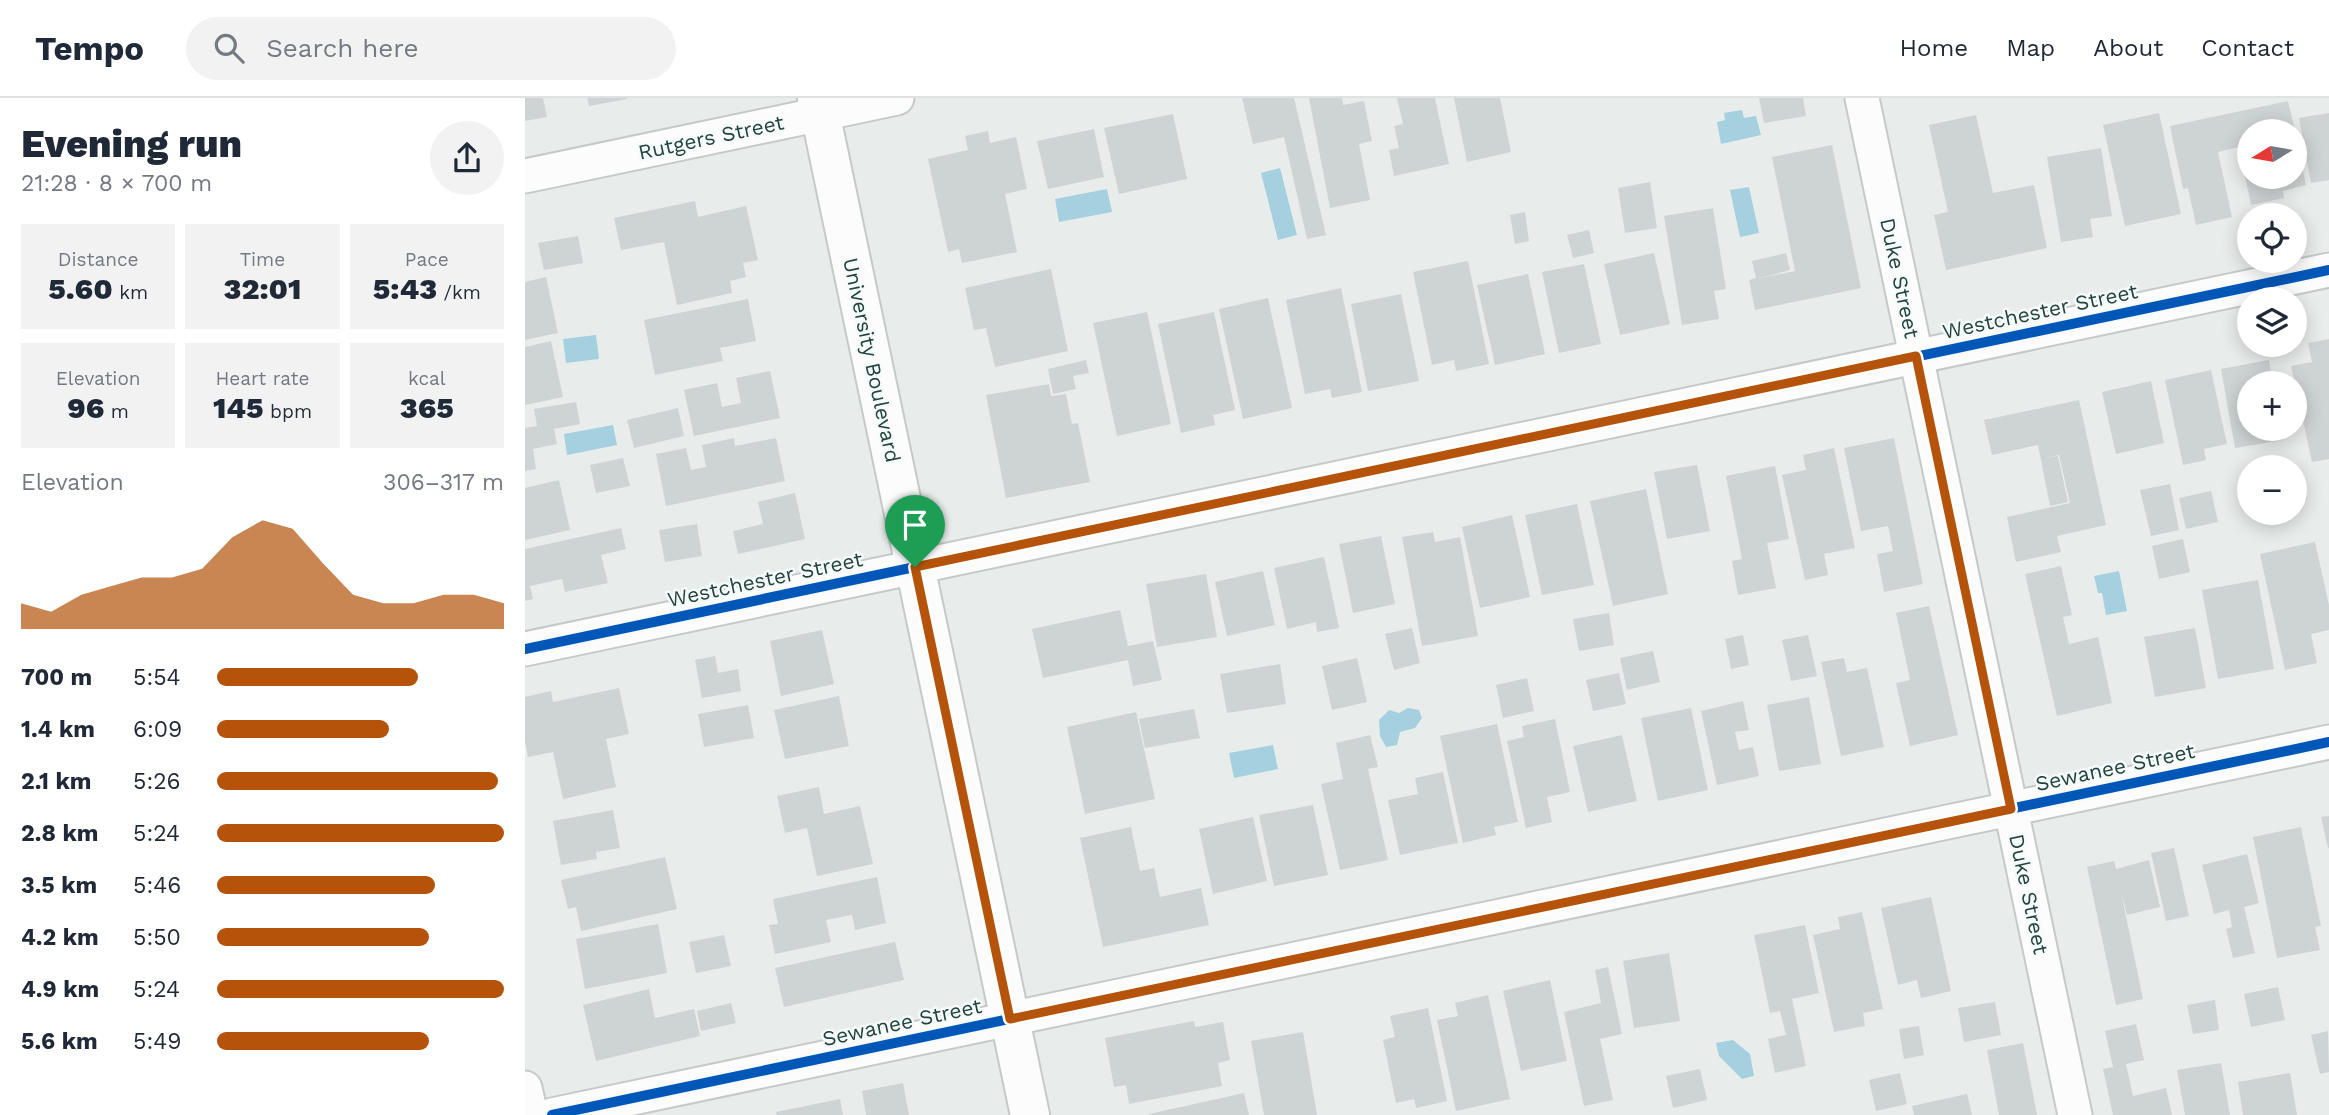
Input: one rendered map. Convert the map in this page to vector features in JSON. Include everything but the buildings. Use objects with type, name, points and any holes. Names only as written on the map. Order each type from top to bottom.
[{"type":"street","name":"Rutgers Street","points":[[525,176],[818,106],[897,98]]},
{"type":"street","name":"Duke Street","points":[[1862,98],[2075,1115]]},
{"type":"street","name":"University Boulevard","points":[[818,106],[1030,1115]]},
{"type":"street","name":"Westchester Street","points":[[525,649],[2329,270]]},
{"type":"street","name":"Sewanee Street","points":[[552,1115],[2329,742]]},
{"type":"street","points":[[525,1088],[531,1115]]},
{"type":"water","points":[[1742,110],[1744,118],[1756,116],[1761,135],[1721,144],[1717,122],[1725,120],[1724,113]]},
{"type":"water","points":[[1280,168],[1297,235],[1278,240],[1261,173]]},
{"type":"water","points":[[1749,187],[1759,233],[1740,237],[1730,190]]},
{"type":"water","points":[[1107,189],[1112,212],[1059,222],[1055,199]]},
{"type":"water","points":[[596,335],[599,359],[566,363],[563,339]]},
{"type":"water","points":[[613,425],[617,445],[567,455],[564,434]]},
{"type":"water","points":[[2119,571],[2127,611],[2106,615],[2102,593],[2098,593],[2094,576]]},
{"type":"water","points":[[1408,708],[1419,710],[1422,718],[1415,728],[1400,732],[1397,745],[1386,747],[1380,736],[1379,720],[1389,710],[1399,713]]},
{"type":"water","points":[[1273,745],[1278,769],[1234,778],[1229,753]]},
{"type":"water","points":[[1733,1040],[1750,1054],[1754,1076],[1742,1079],[1719,1056],[1716,1043]]},
{"type":"cycle path","points":[[525,649],[2329,270]]},
{"type":"cycle path","points":[[552,1115],[2329,742]]},
{"type":"route","points":[[1916,356],[2011,809],[1010,1019],[915,567],[1916,356]]}]
